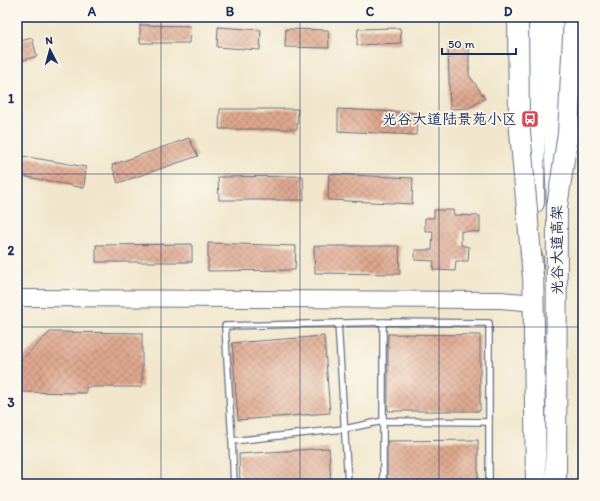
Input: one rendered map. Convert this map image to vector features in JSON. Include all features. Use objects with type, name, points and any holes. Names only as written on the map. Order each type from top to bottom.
[{"type":"highway","points":[[518,17],[519,120],[533,277]]},
{"type":"highway","points":[[524,17],[533,277]]},
{"type":"highway","name":"光谷大道高架","points":[[536,17],[533,277],[536,484]]},
{"type":"highway","name":"光谷大道高架","points":[[555,17],[554,132],[557,207],[556,484]]},
{"type":"highway","points":[[557,207],[568,133],[574,17]]},
{"type":"highway","points":[[522,484],[522,448],[527,353]]},
{"type":"street","points":[[17,298],[501,300],[524,302]]},
{"type":"lane","points":[[383,322],[383,484]]},
{"type":"lane","points":[[234,484],[226,326],[383,322],[489,323],[489,484]]},
{"type":"lane","points":[[338,323],[348,484]]},
{"type":"lane","points":[[232,441],[344,429],[383,421],[490,422]]},
{"type":"building","points":[[140,25],[190,26],[189,43],[140,43]]},
{"type":"building","points":[[218,27],[261,30],[260,50],[217,47]]},
{"type":"building","points":[[400,28],[401,43],[357,45],[358,29]]},
{"type":"building","points":[[286,29],[328,30],[329,48],[285,47]]},
{"type":"building","points":[[32,38],[37,56],[17,62],[17,42]]},
{"type":"building","points":[[469,44],[469,75],[485,98],[469,108],[450,109],[448,45]]},
{"type":"building","points":[[220,109],[298,109],[297,129],[219,129]]},
{"type":"building","points":[[338,109],[417,113],[416,135],[338,131]]},
{"type":"building","points":[[189,138],[198,156],[118,183],[112,165]]},
{"type":"building","points":[[17,155],[86,167],[84,188],[17,175]]},
{"type":"building","points":[[329,174],[413,178],[412,204],[328,200]]},
{"type":"building","points":[[303,176],[304,200],[219,200],[218,177]]},
{"type":"building","points":[[434,210],[453,210],[454,215],[480,216],[480,232],[461,231],[461,245],[469,247],[468,261],[456,261],[455,271],[433,270],[434,261],[415,260],[415,250],[432,250],[433,231],[425,231],[425,218],[434,218]]},
{"type":"building","points":[[208,243],[296,246],[295,270],[208,271]]},
{"type":"building","points":[[192,244],[192,262],[96,262],[96,245]]},
{"type":"building","points":[[314,246],[399,246],[400,274],[315,273]]},
{"type":"building","points":[[50,332],[142,333],[142,387],[86,387],[86,393],[17,392],[17,364]]},
{"type":"building","points":[[388,334],[480,335],[480,411],[388,411]]},
{"type":"building","points":[[324,336],[330,413],[238,420],[232,343]]},
{"type":"building","points":[[478,440],[478,484],[387,484],[387,441]]},
{"type":"building","points":[[329,448],[331,484],[240,484],[239,454]]},
{"type":"place","name":"光谷大道陆景苑小区","points":[[530,119]]}]
